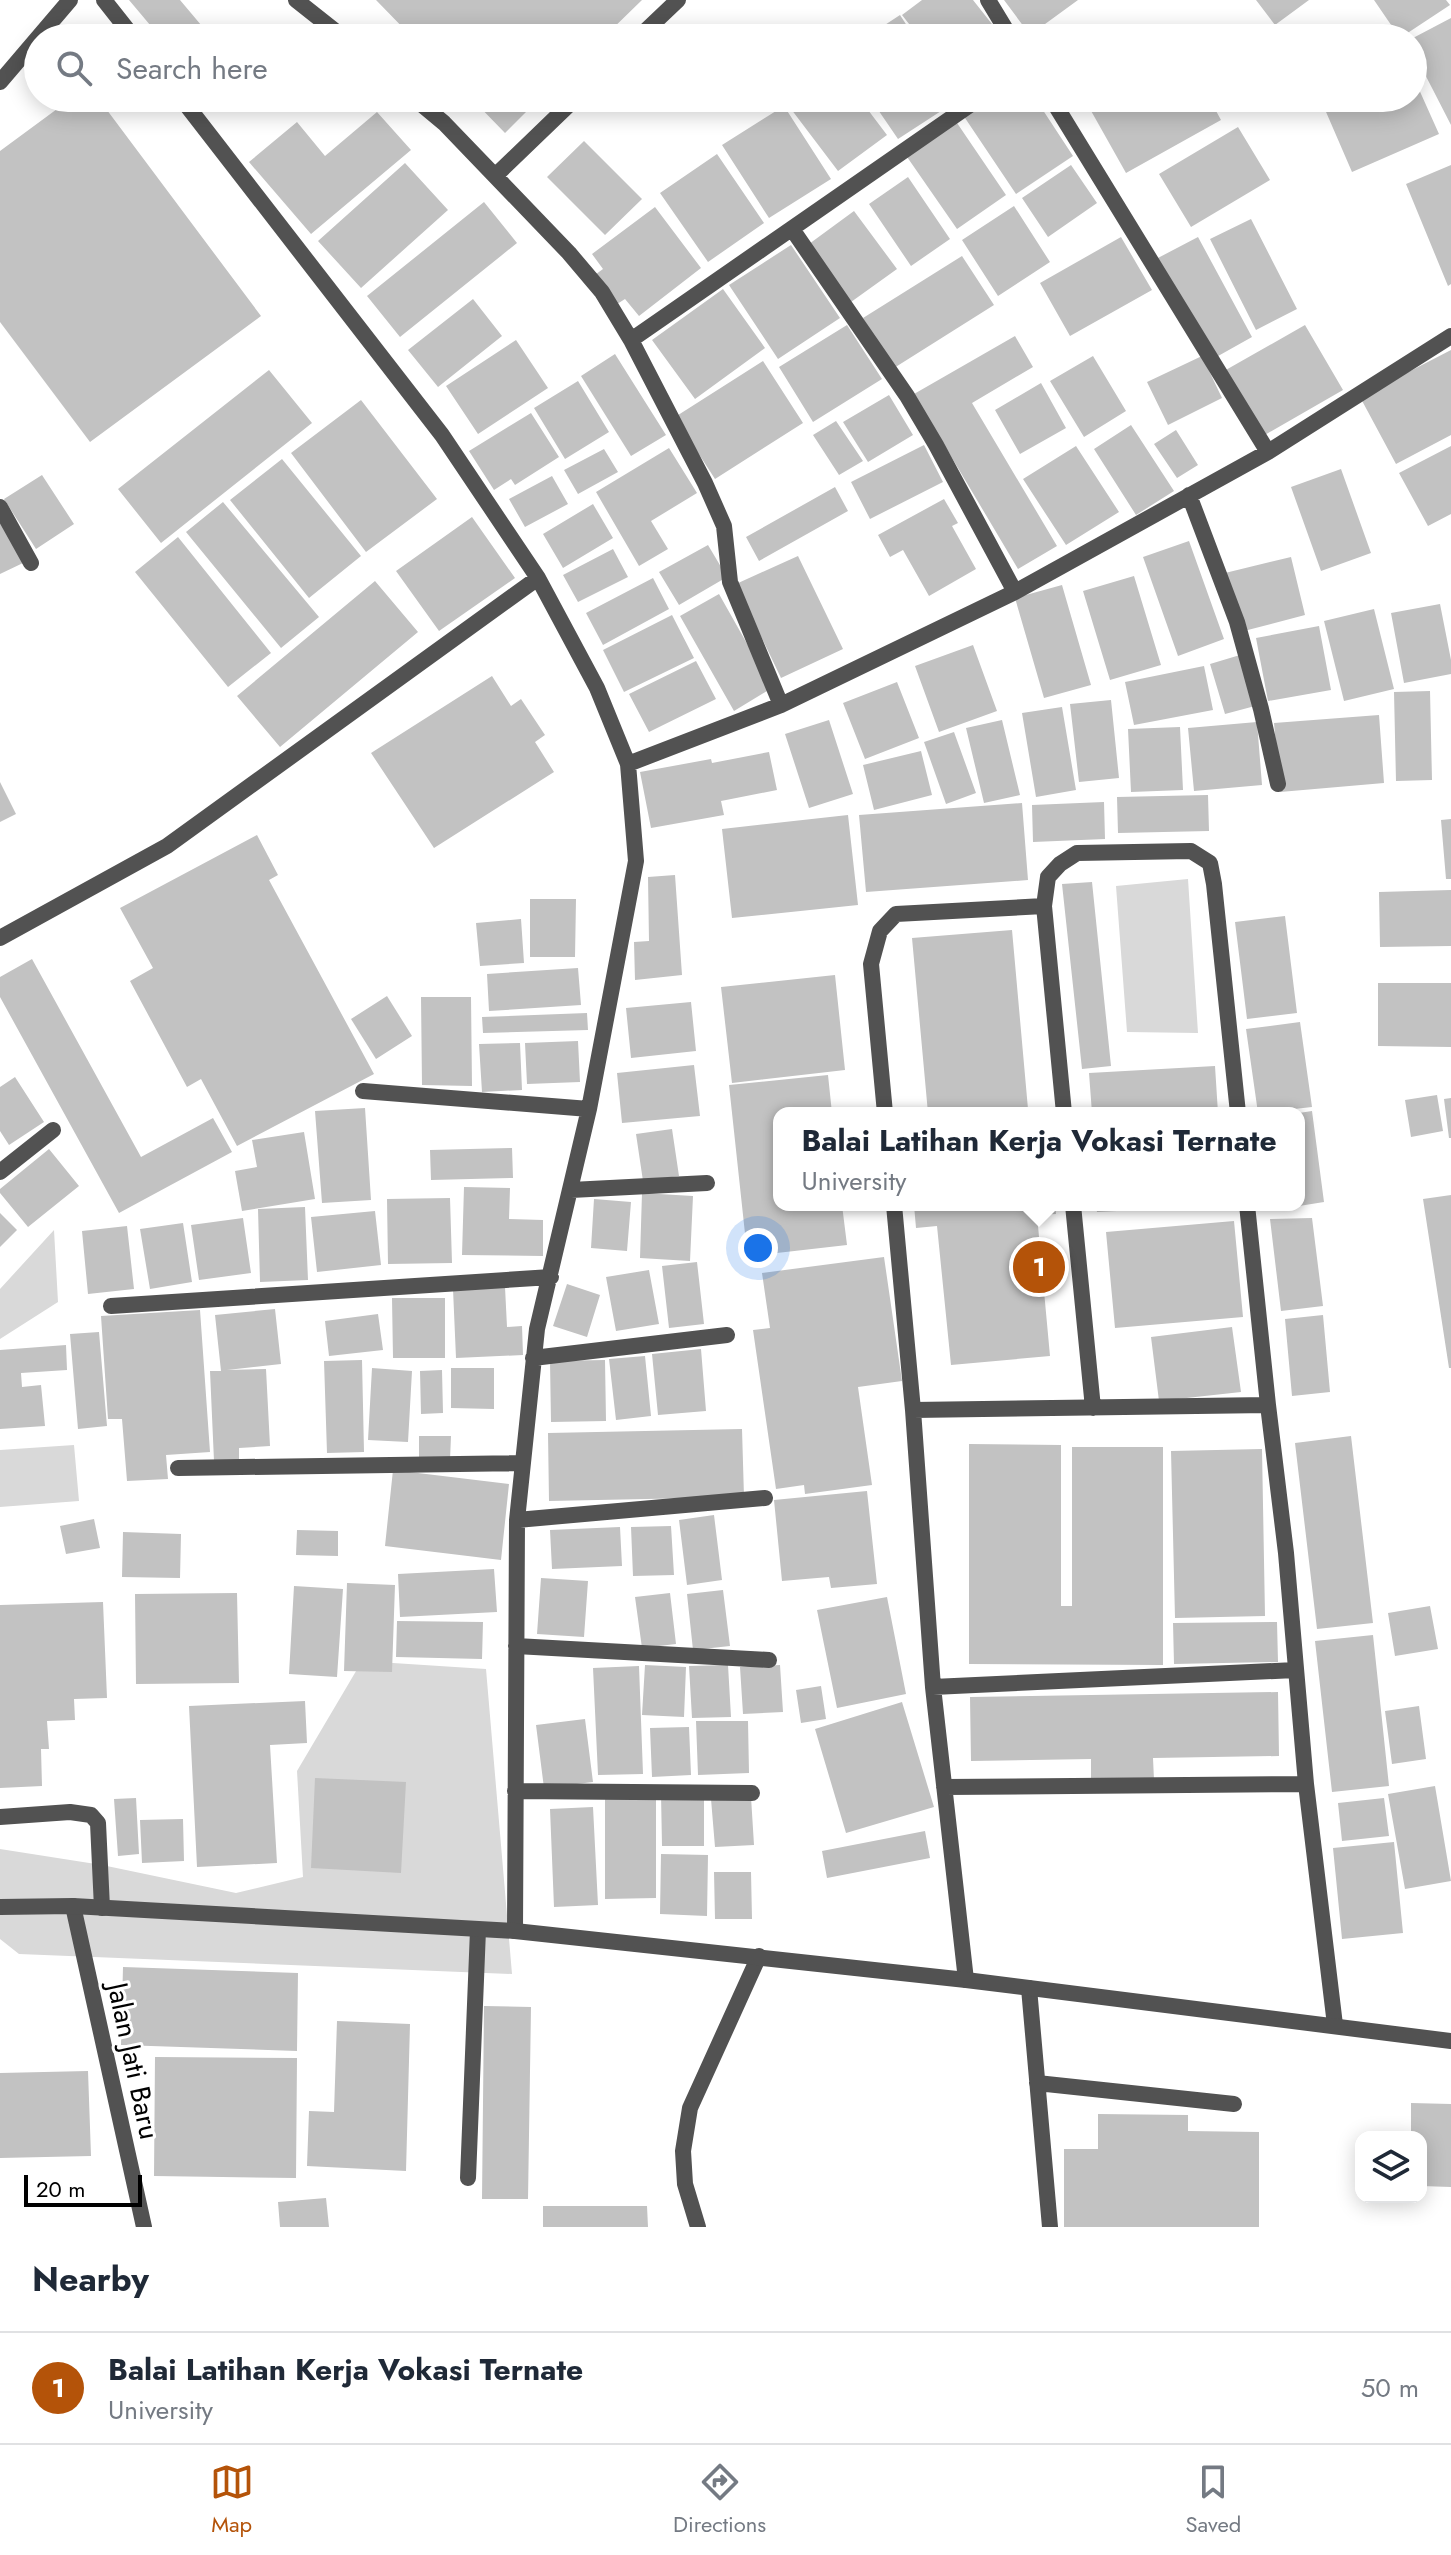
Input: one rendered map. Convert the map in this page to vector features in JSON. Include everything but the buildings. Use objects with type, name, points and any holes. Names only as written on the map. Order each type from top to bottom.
[{"type":"street","points":[[50,24],[70,0]]},
{"type":"street","points":[[104,0],[123,24]]},
{"type":"street","points":[[296,0],[326,24]]},
{"type":"street","points":[[653,24],[678,0]]},
{"type":"street","points":[[988,0],[1003,24]]},
{"type":"street","points":[[0,82],[24,54]]},
{"type":"street","points":[[192,112],[442,435],[538,578],[597,688],[628,764],[636,861],[589,1109],[537,1329],[521,1463],[517,1520],[515,1931]]},
{"type":"street","points":[[431,112],[569,253],[602,292],[631,340],[724,526],[730,582],[781,705]]},
{"type":"street","points":[[495,176],[561,112]]},
{"type":"street","points":[[631,340],[960,112]]},
{"type":"street","points":[[1060,112],[1268,452]]},
{"type":"street","points":[[792,229],[907,396],[1015,592]]},
{"type":"street","points":[[628,764],[781,705],[1015,592],[1268,452],[1451,336]]},
{"type":"street","points":[[1189,495],[1237,622],[1278,784]]},
{"type":"street","points":[[0,507],[31,563]]},
{"type":"street","points":[[0,938],[167,846],[538,578]]},
{"type":"street","points":[[1063,1107],[1044,906],[1048,877],[1077,853],[1191,851],[1210,863],[1214,884],[1237,1107]]},
{"type":"street","points":[[884,1107],[871,964],[880,931],[896,914],[1044,906]]},
{"type":"street","points":[[363,1091],[589,1109]]},
{"type":"street","points":[[0,1172],[53,1130]]},
{"type":"street","points":[[571,1190],[707,1183]]},
{"type":"street","points":[[895,1211],[933,1687],[966,1980]]},
{"type":"street","points":[[1074,1211],[1093,1408]]},
{"type":"street","points":[[1248,1211],[1286,1553],[1306,1784],[1335,2025]]},
{"type":"street","points":[[111,1306],[551,1277]]},
{"type":"street","points":[[533,1358],[727,1335]]},
{"type":"street","points":[[913,1410],[1268,1405]]},
{"type":"street","points":[[178,1468],[521,1463]]},
{"type":"street","points":[[517,1520],[765,1498]]},
{"type":"street","points":[[516,1646],[769,1660]]},
{"type":"street","points":[[933,1687],[1295,1670]]},
{"type":"street","points":[[944,1787],[1306,1784]]},
{"type":"street","points":[[515,1791],[752,1793]]},
{"type":"street","points":[[0,1817],[70,1812],[91,1815],[98,1823],[102,1908]]},
{"type":"street","points":[[0,1907],[73,1906],[515,1931],[966,1980],[1449,2040]]},
{"type":"street","name":"Jalan Jati Baru","points":[[73,1906],[144,2227]]},
{"type":"street","points":[[468,2178],[478,1930]]},
{"type":"street","points":[[698,2227],[685,2184],[683,2151],[690,2108],[759,1956]]},
{"type":"street","points":[[1029,1988],[1050,2227]]},
{"type":"street","points":[[1037,2083],[1234,2104]]},
{"type":"shaded area","points":[[1188,879],[1198,1033],[1127,1032],[1116,886]]},
{"type":"shaded area","points":[[54,1230],[58,1302],[0,1339],[0,1289]]},
{"type":"shaded area","points":[[74,1445],[79,1501],[0,1507],[0,1450]]},
{"type":"shaded area","points":[[362,1661],[486,1669],[512,1974],[19,1954],[0,1939],[0,1849],[102,1865],[236,1893],[303,1877],[297,1771]]},
{"type":"place","name":"Balai Latihan Kerja Vokasi Ternate","points":[[1039,1267]]}]
